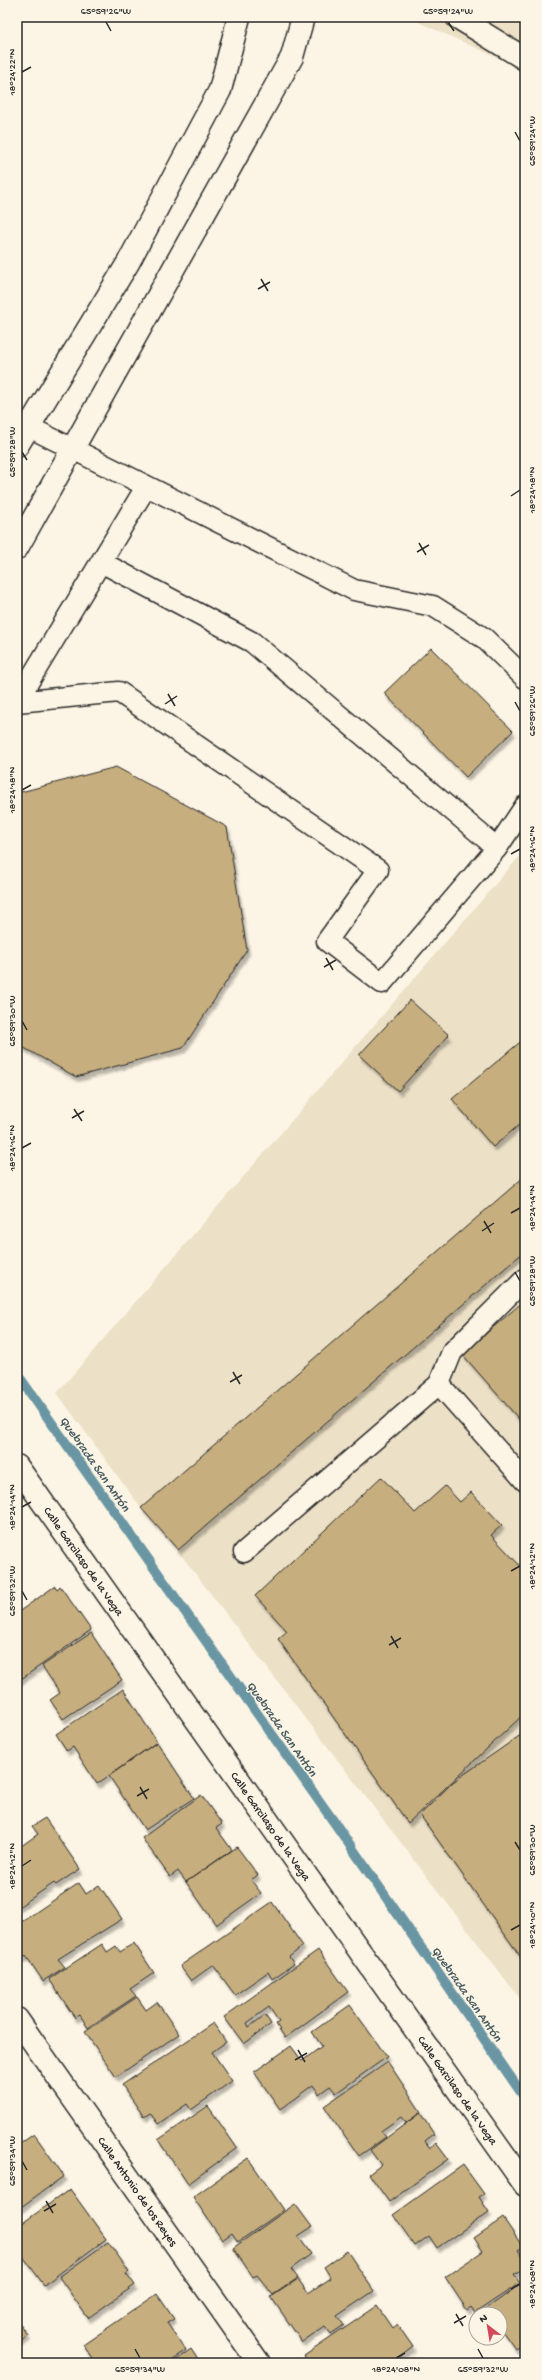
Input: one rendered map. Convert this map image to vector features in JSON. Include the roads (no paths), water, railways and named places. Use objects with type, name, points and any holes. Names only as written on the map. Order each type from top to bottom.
[{"type":"street","points":[[17,446],[128,263],[220,90],[239,17]]},
{"type":"street","points":[[17,548],[74,450],[292,57],[303,17]]},
{"type":"street","points":[[457,17],[525,59]]},
{"type":"street","name":"Calle Garcilaso de la Vega","points":[[17,1466],[525,2185]]},
{"type":"street","name":"Calle Antonio de los Reyes","points":[[17,2019],[259,2363]]},
{"type":"lane","points":[[29,427],[354,590],[432,606],[484,638],[525,678]]},
{"type":"lane","points":[[17,701],[146,487]]},
{"type":"lane","points":[[101,562],[252,642],[497,848]]},
{"type":"lane","points":[[17,701],[119,692],[378,870],[328,940],[382,983],[497,848],[525,806]]},
{"type":"lane","points":[[244,1552],[438,1384],[452,1352],[525,1279]]},
{"type":"lane","points":[[438,1384],[525,1481]]},
{"type":"waterway","name":"Quebrada San Antón","points":[[17,1374],[334,1822],[525,2098]]}]
